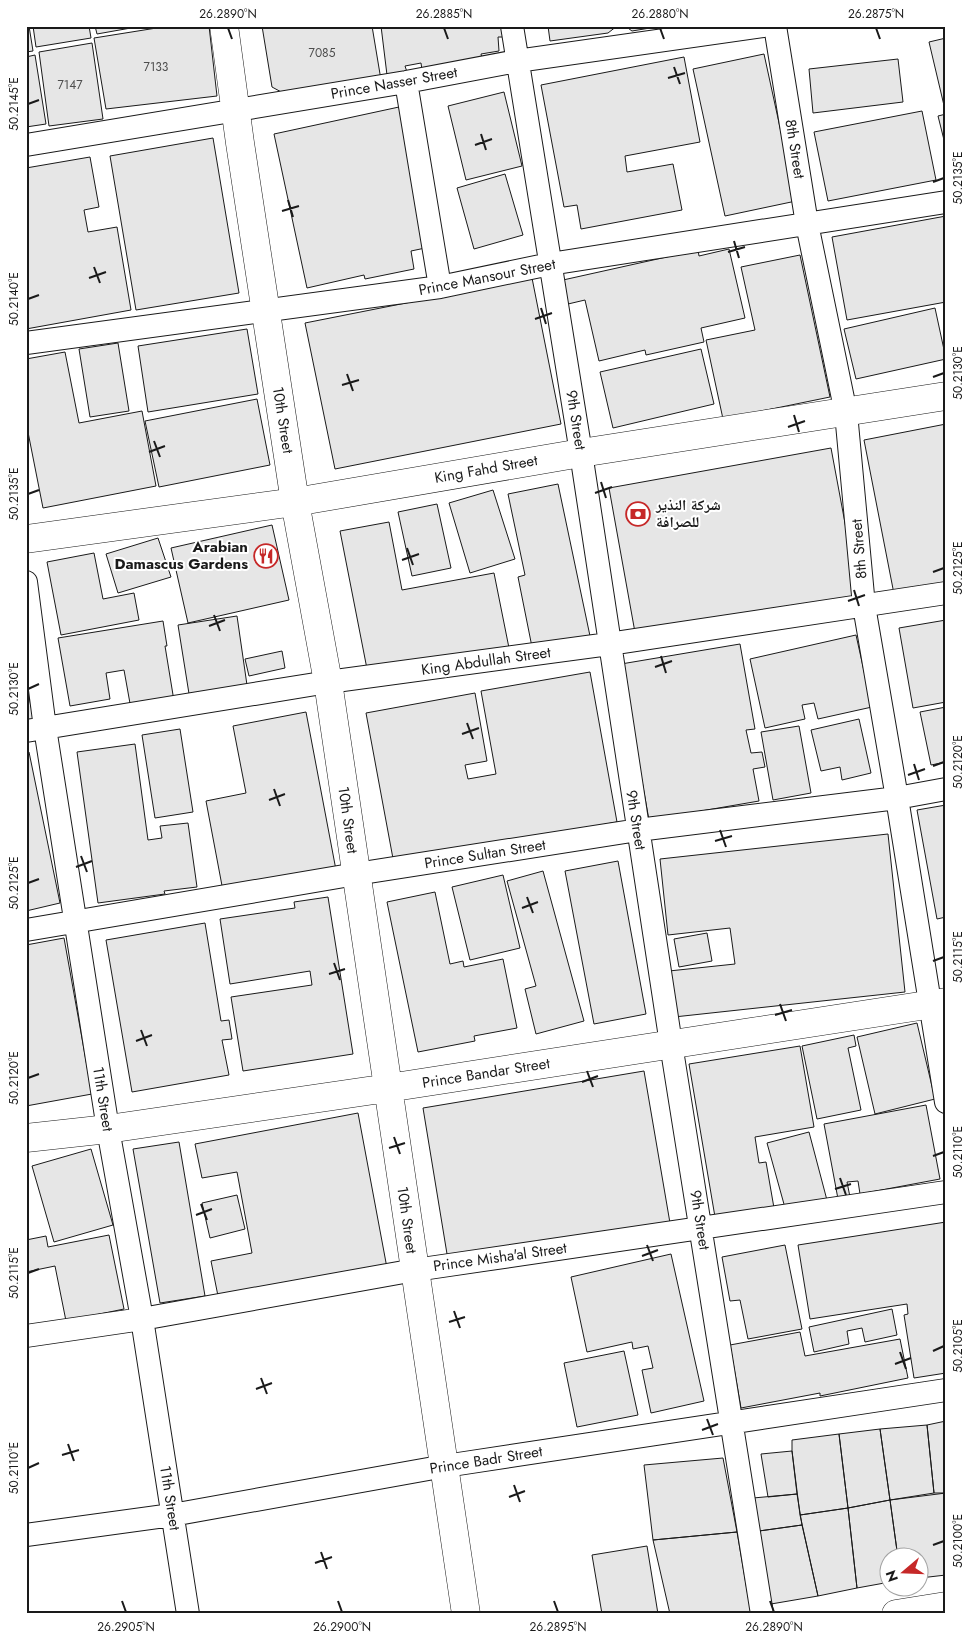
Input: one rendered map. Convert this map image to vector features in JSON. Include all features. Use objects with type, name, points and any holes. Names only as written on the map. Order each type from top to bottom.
[{"type":"street","name":"10th Street","points":[[224,26],[235,110],[295,502],[328,682],[466,1614]]},
{"type":"street","name":"9th Street","points":[[512,26],[581,453],[671,1044],[762,1614]]},
{"type":"street","name":"Prince Nasser Street","points":[[26,145],[406,82],[517,61],[763,26]]},
{"type":"street","name":"8th Street","points":[[775,26],[807,224],[846,413],[864,606],[897,798],[938,1003],[946,1102]]},
{"type":"street","points":[[406,82],[440,287]]},
{"type":"street","name":"Prince Mansour Street","points":[[26,344],[440,287],[550,264],[946,202]]},
{"type":"street","name":"King Fahd Street","points":[[26,539],[295,502],[581,453],[946,396]]},
{"type":"street","name":"11th Street","points":[[26,582],[36,729],[76,923],[108,1129],[142,1320],[188,1614]]},
{"type":"street","name":"King Abdullah Street","points":[[36,729],[328,682],[609,644],[946,593]]},
{"type":"street","name":"Prince Sultan Street","points":[[26,930],[356,874],[638,830],[897,798],[946,789]]},
{"type":"street","name":"Prince Bandar Street","points":[[26,1138],[108,1129],[388,1088],[938,1003]]},
{"type":"street","name":"Prince Misha'al Street","points":[[26,1336],[142,1320],[415,1270],[946,1192]]},
{"type":"street","name":"Prince Badr Street","points":[[26,1535],[172,1515],[445,1466],[946,1390]]},
{"type":"street","points":[[896,1614],[946,1606]]},
{"type":"building","points":[[26,26],[29,26],[33,51],[26,52]]},
{"type":"building","points":[[33,26],[89,26],[91,38],[36,47]]},
{"type":"building","points":[[95,26],[142,26],[97,34]]},
{"type":"building","points":[[169,26],[209,26],[217,96],[106,109],[94,38]]},
{"type":"building","points":[[262,26],[372,26],[381,80],[285,94],[272,87]]},
{"type":"building","points":[[381,26],[502,26],[503,37],[498,37],[499,51],[481,54],[483,63],[422,70],[421,63],[405,66],[407,72],[387,75]]},
{"type":"building","points":[[548,26],[617,26],[608,33],[550,41]]},
{"type":"building","points":[[625,26],[662,26],[632,31]]},
{"type":"building","points":[[946,38],[946,114],[929,42]]},
{"type":"building","points":[[92,43],[103,119],[49,126],[39,52]]},
{"type":"building","points":[[764,54],[796,201],[725,216],[693,69]]},
{"type":"building","points":[[35,55],[46,124],[26,127],[26,57]]},
{"type":"building","points":[[684,57],[700,142],[625,156],[627,172],[673,164],[682,210],[581,229],[577,205],[564,207],[541,85]]},
{"type":"building","points":[[898,59],[903,102],[813,113],[809,69]]},
{"type":"building","points":[[504,92],[522,166],[466,180],[448,106]]},
{"type":"building","points":[[399,107],[430,247],[411,251],[414,269],[365,279],[364,275],[307,288],[274,134]]},
{"type":"building","points":[[922,111],[936,180],[828,201],[814,132]]},
{"type":"building","points":[[946,114],[946,148],[938,116]]},
{"type":"building","points":[[213,138],[239,293],[136,310],[110,156]]},
{"type":"building","points":[[90,157],[99,207],[84,210],[88,232],[117,227],[131,310],[26,329],[26,168]]},
{"type":"building","points":[[505,174],[523,235],[474,249],[457,188]]},
{"type":"building","points":[[946,216],[946,302],[847,320],[832,237]]},
{"type":"building","points":[[729,249],[745,318],[701,328],[704,342],[646,355],[645,350],[599,361],[585,300],[568,304],[563,280],[698,250],[699,256]]},
{"type":"building","points":[[800,255],[830,397],[723,419],[706,340],[755,330],[741,267]]},
{"type":"building","points":[[532,278],[561,424],[335,469],[305,323]]},
{"type":"building","points":[[935,308],[946,359],[856,379],[844,329]]},
{"type":"building","points":[[247,329],[258,394],[148,412],[138,346]]},
{"type":"building","points":[[118,343],[129,411],[90,417],[79,349]]},
{"type":"building","points":[[701,349],[714,404],[613,428],[600,372]]},
{"type":"building","points":[[65,352],[79,423],[142,411],[156,486],[43,508],[26,422],[26,359]]},
{"type":"building","points":[[257,399],[270,465],[159,487],[145,421]]},
{"type":"building","points":[[946,424],[946,584],[894,594],[864,440]]},
{"type":"building","points":[[831,448],[859,598],[636,638],[609,488]]},
{"type":"building","points":[[558,484],[590,636],[532,647],[518,577],[525,575],[508,494]]},
{"type":"building","points":[[493,490],[515,559],[470,573],[449,503]]},
{"type":"building","points":[[437,504],[451,568],[412,576],[398,512]]},
{"type":"building","points":[[389,522],[402,590],[494,573],[509,648],[368,674],[340,531]]},
{"type":"building","points":[[272,525],[289,600],[188,623],[171,548]]},
{"type":"building","points":[[158,538],[171,577],[118,593],[106,554]]},
{"type":"building","points":[[94,553],[103,599],[134,593],[139,620],[61,635],[47,562]]},
{"type":"building","points":[[237,616],[248,692],[190,700],[178,625]]},
{"type":"building","points":[[946,620],[946,702],[913,708],[899,628]]},
{"type":"building","points":[[163,621],[174,701],[131,709],[124,670],[106,673],[110,699],[70,706],[58,638]]},
{"type":"building","points":[[856,635],[872,707],[818,719],[814,703],[802,705],[805,719],[765,728],[750,659]]},
{"type":"building","points":[[740,644],[755,729],[746,730],[751,753],[762,752],[765,767],[753,769],[759,801],[649,820],[621,664]]},
{"type":"building","points":[[282,651],[285,668],[249,676],[245,659]]},
{"type":"building","points":[[590,672],[617,822],[394,864],[366,713],[475,693],[487,761],[465,765],[468,779],[496,774],[481,691]]},
{"type":"building","points":[[26,683],[34,720],[26,722]]},
{"type":"building","points":[[946,707],[946,762],[931,765],[920,712]]},
{"type":"building","points":[[306,712],[336,870],[223,891],[206,801],[246,793],[233,726]]},
{"type":"building","points":[[859,719],[871,773],[842,780],[840,767],[821,771],[811,730]]},
{"type":"building","points":[[799,726],[811,793],[773,800],[761,732]]},
{"type":"building","points":[[180,729],[193,812],[155,818],[142,735]]},
{"type":"building","points":[[135,744],[148,840],[162,838],[160,826],[188,823],[197,887],[164,891],[165,894],[98,903],[77,752]]},
{"type":"building","points":[[26,752],[29,752],[60,903],[26,911]]},
{"type":"building","points":[[946,805],[946,917],[937,919],[917,810]]},
{"type":"building","points":[[888,834],[905,992],[674,1017],[669,971],[735,964],[730,928],[668,935],[660,859]]},
{"type":"building","points":[[618,861],[646,1014],[594,1024],[565,871]]},
{"type":"building","points":[[543,871],[584,1021],[536,1034],[525,989],[536,986],[507,881]]},
{"type":"building","points":[[503,875],[520,948],[470,960],[452,887]]},
{"type":"building","points":[[435,892],[450,964],[463,961],[464,967],[503,959],[517,1028],[474,1036],[475,1041],[418,1052],[387,902]]},
{"type":"building","points":[[328,897],[353,1054],[243,1071],[231,997],[312,985],[310,971],[230,984],[220,919],[295,908],[294,902]]},
{"type":"building","points":[[205,923],[221,1021],[229,1020],[232,1039],[222,1040],[229,1075],[132,1092],[106,940]]},
{"type":"building","points":[[707,933],[712,961],[679,967],[674,939]]},
{"type":"building","points":[[64,938],[92,1094],[26,1106],[26,945]]},
{"type":"building","points":[[917,1023],[935,1099],[875,1114],[857,1037]]},
{"type":"building","points":[[854,1035],[856,1046],[848,1048],[861,1110],[817,1119],[802,1046]]},
{"type":"building","points":[[800,1046],[814,1127],[755,1137],[759,1163],[766,1162],[774,1208],[715,1217],[689,1064]]},
{"type":"building","points":[[644,1071],[670,1223],[448,1260],[423,1108]]},
{"type":"building","points":[[926,1105],[940,1179],[860,1194],[858,1181],[847,1182],[850,1197],[838,1199],[824,1124]]},
{"type":"building","points":[[358,1113],[387,1268],[218,1296],[211,1261],[252,1253],[237,1172],[202,1178],[195,1144]]},
{"type":"building","points":[[809,1132],[828,1204],[787,1215],[767,1143]]},
{"type":"building","points":[[179,1142],[205,1296],[160,1303],[133,1149]]},
{"type":"building","points":[[91,1149],[113,1225],[54,1242],[32,1166]]},
{"type":"building","points":[[237,1195],[245,1229],[210,1238],[202,1203]]},
{"type":"building","points":[[946,1222],[946,1373],[914,1378],[904,1315],[908,1314],[907,1304],[810,1319],[798,1245]]},
{"type":"building","points":[[109,1235],[124,1309],[66,1321],[55,1266],[26,1272],[26,1240],[46,1236],[48,1247]]},
{"type":"building","points":[[785,1245],[802,1329],[748,1339],[740,1300],[730,1301],[722,1257]]},
{"type":"building","points":[[671,1254],[704,1401],[651,1413],[642,1370],[653,1368],[648,1346],[633,1349],[632,1342],[587,1352],[571,1277]]},
{"type":"building","points":[[892,1309],[897,1335],[865,1342],[862,1328],[847,1331],[849,1344],[814,1352],[809,1327]]},
{"type":"building","points":[[800,1332],[805,1356],[900,1339],[908,1378],[820,1396],[820,1393],[741,1408],[730,1345]]},
{"type":"building","points":[[624,1351],[638,1415],[577,1427],[564,1363]]},
{"type":"building","points":[[946,1421],[946,1493],[934,1493],[927,1425]]},
{"type":"building","points":[[927,1425],[934,1493],[890,1500],[880,1429]]},
{"type":"building","points":[[880,1429],[890,1500],[848,1508],[839,1434]]},
{"type":"building","points":[[839,1434],[848,1508],[800,1515],[792,1440]]},
{"type":"building","points":[[792,1451],[797,1494],[768,1497],[761,1454]]},
{"type":"building","points":[[723,1458],[737,1532],[653,1540],[644,1465]]},
{"type":"building","points":[[946,1493],[946,1575],[930,1577],[930,1548],[897,1548],[890,1500]]},
{"type":"building","points":[[797,1494],[802,1525],[759,1531],[753,1498]]},
{"type":"building","points":[[890,1500],[897,1548],[880,1548],[880,1584],[857,1588],[848,1508]]},
{"type":"building","points":[[848,1508],[857,1588],[818,1596],[800,1515]]},
{"type":"building","points":[[802,1525],[818,1596],[771,1604],[759,1531]]},
{"type":"building","points":[[737,1532],[751,1613],[670,1614],[653,1540]]},
{"type":"building","points":[[647,1546],[658,1614],[602,1614],[592,1555]]},
{"type":"place","name":"شركة النذير للصرافة","points":[[638,514]]},
{"type":"place","name":"Arabian Damascus Gardens","points":[[266,556]]}]
